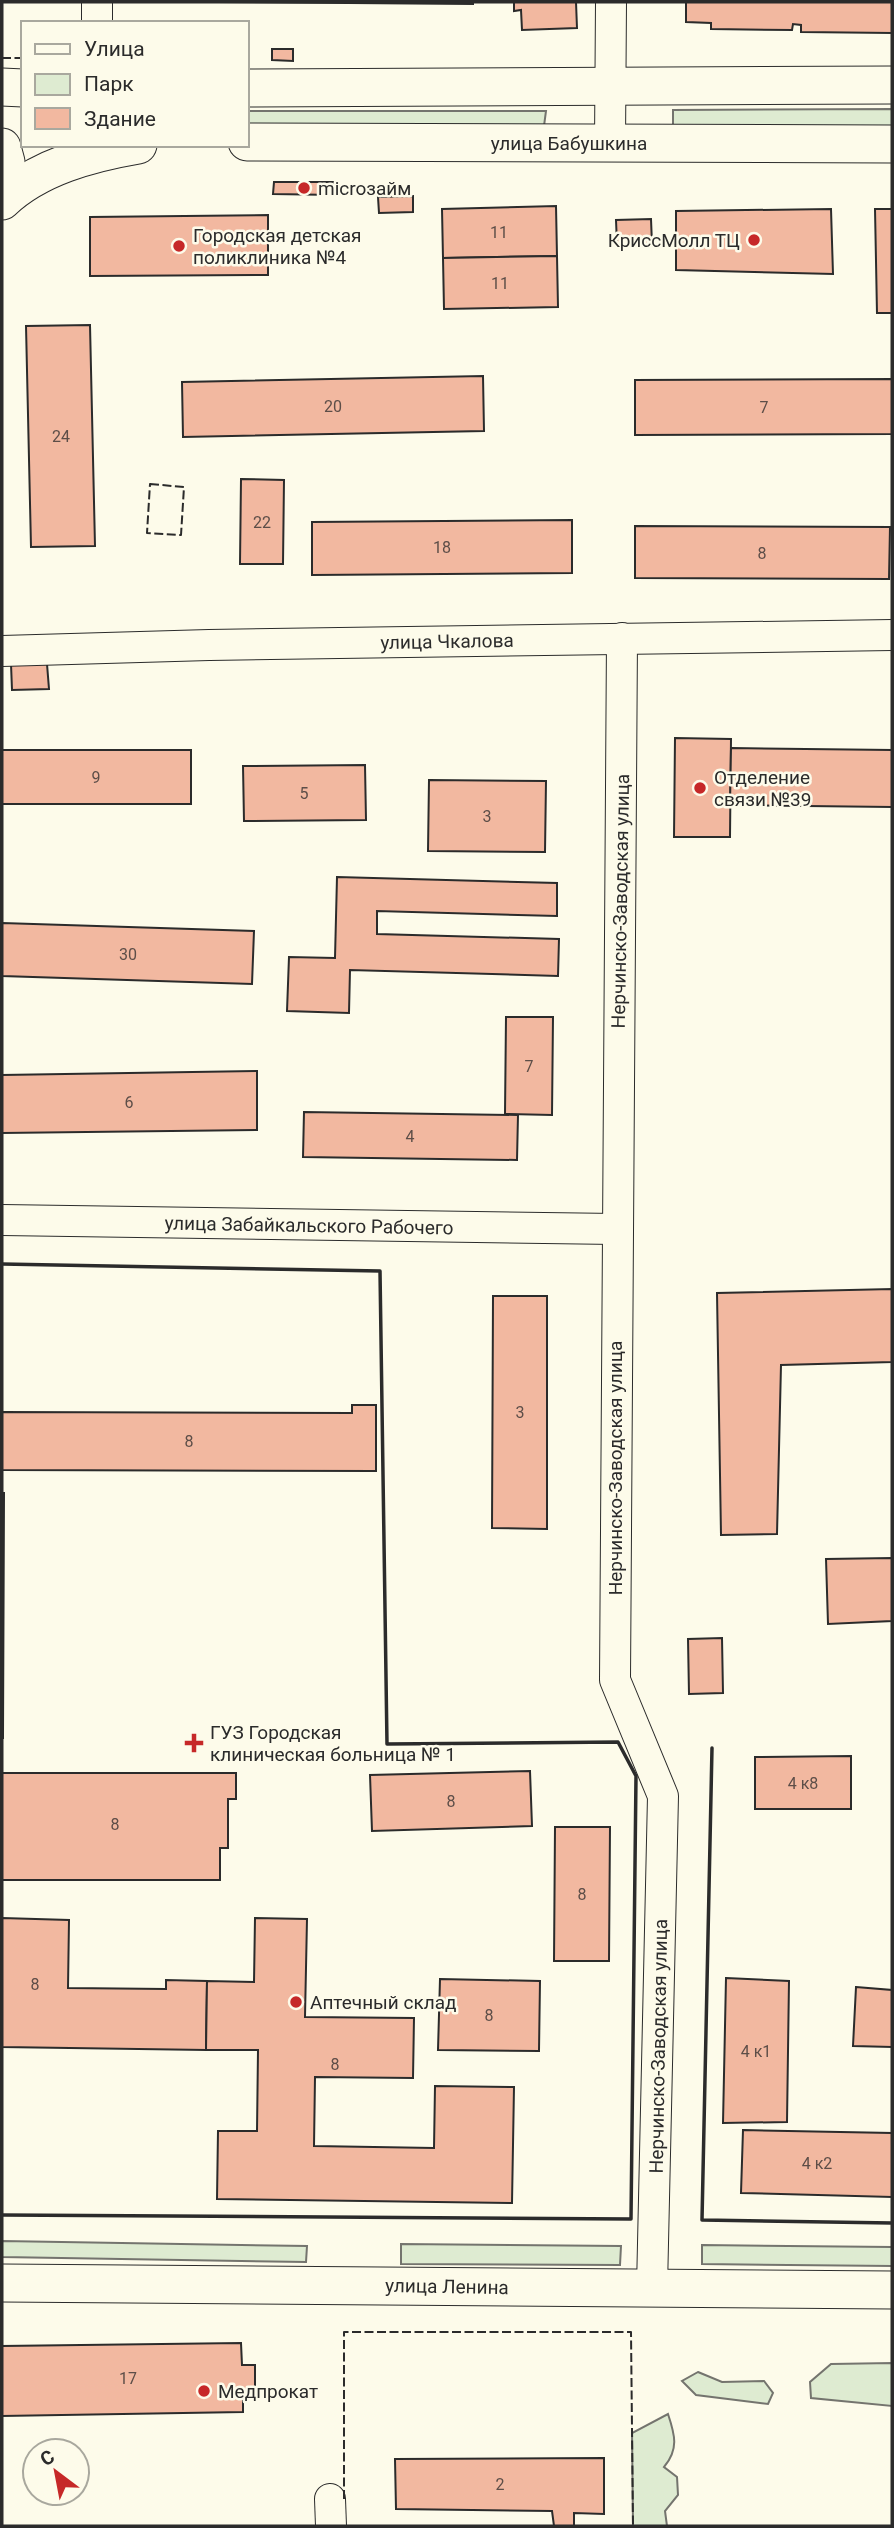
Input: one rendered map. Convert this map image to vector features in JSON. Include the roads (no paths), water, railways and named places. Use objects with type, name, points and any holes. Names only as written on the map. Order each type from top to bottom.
[{"type":"main road","points":[[248,88],[892,85]]},
{"type":"main road","points":[[2,87],[21,88]]},
{"type":"main road","name":"улица Бабушкина","points":[[248,142],[892,144]]},
{"type":"main road","points":[[2,147],[6,162],[3,200]]},
{"type":"main road","points":[[3,200],[45,172],[99,151],[125,147]]},
{"type":"main road","name":"улица Ленина","points":[[2,2283],[892,2290]]},
{"type":"street","points":[[97,2],[97,21]]},
{"type":"street","points":[[610,143],[608,86],[611,2]]},
{"type":"street","name":"улица Чкалова","points":[[2,651],[892,635]]},
{"type":"street","name":"Нерчинско-Заводская улица","points":[[622,638],[615,1680],[663,1796],[652,2288]]},
{"type":"street","name":"улица Забайкальского Рабочего","points":[[2,1220],[616,1229]]},
{"type":"place","name":"microзайм","points":[[304,188]]},
{"type":"place","name":"КриссМолл ТЦ","points":[[754,240]]},
{"type":"place","name":"Городская детская поликлиника №4","points":[[179,246]]},
{"type":"place","name":"Отделение связи №39","points":[[700,788]]},
{"type":"place","name":"ГУЗ Городская клиническая больница № 1","points":[[194,1743]]},
{"type":"place","name":"Аптечный склад","points":[[296,2002]]},
{"type":"place","name":"Медпрокат","points":[[204,2391]]}]
